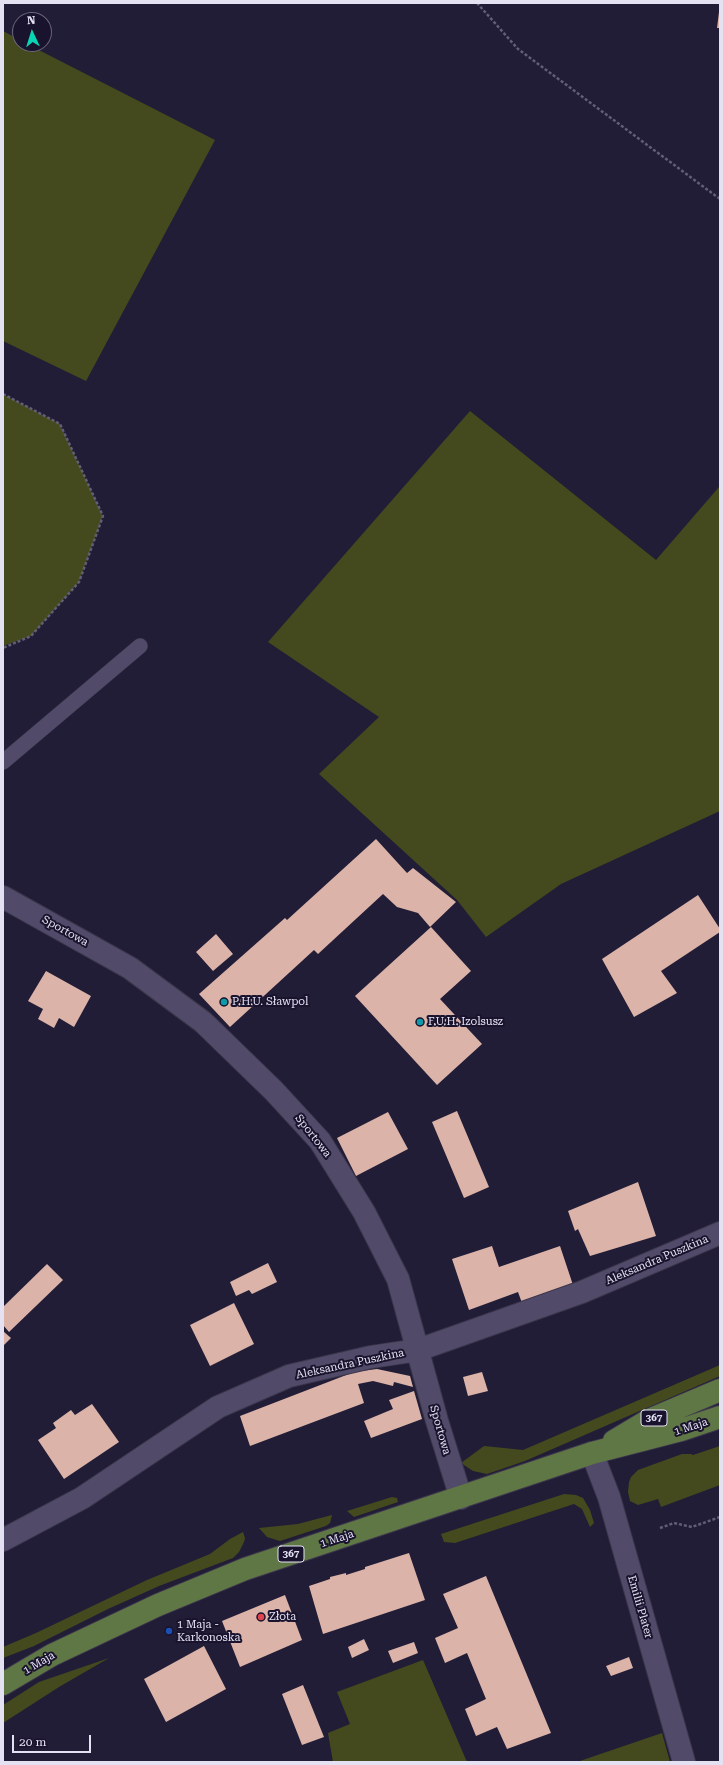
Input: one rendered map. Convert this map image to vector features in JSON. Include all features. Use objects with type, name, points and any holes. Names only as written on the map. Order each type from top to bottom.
[{"type":"main road","name":"1 Maja","points":[[592,1454],[649,1420],[720,1390]]},
{"type":"main road","name":"1 Maja","points":[[3,1684],[52,1655],[158,1605],[245,1569],[592,1454],[681,1430],[720,1417]]},
{"type":"street","name":"Sportowa","points":[[3,897],[130,968],[204,1022],[274,1091],[320,1141],[364,1212],[398,1279],[439,1429],[461,1498]]},
{"type":"street","name":"Aleksandra Puszkina","points":[[3,1540],[82,1498],[218,1407],[289,1376],[371,1357],[418,1350],[582,1292],[720,1233]]},
{"type":"street","name":"Emilii Plater","points":[[592,1454],[610,1497],[684,1762]]},
{"type":"lane","points":[[3,762],[140,646]]},
{"type":"path","points":[[477,3],[518,49],[720,199]]},
{"type":"path","points":[[3,394],[60,424],[103,516],[79,582],[32,636],[3,648]]},
{"type":"path","points":[[660,1528],[674,1523],[692,1527],[720,1517]]},
{"type":"green space","points":[[3,31],[12,36],[12,52],[43,52],[215,140],[86,381],[3,341]]},
{"type":"green space","points":[[3,394],[60,424],[103,516],[79,582],[31,636],[3,646]]},
{"type":"green space","points":[[470,411],[656,560],[719,487],[720,488],[720,811],[561,884],[486,937],[457,900],[319,774],[379,717],[268,642]]},
{"type":"green space","points":[[720,1365],[720,1376],[525,1461],[487,1474],[473,1471],[461,1463],[484,1446],[523,1450]]},
{"type":"green space","points":[[720,1446],[720,1485],[661,1507],[658,1499],[638,1505],[630,1501],[628,1492],[629,1482],[631,1477],[638,1470],[682,1454],[693,1455]]},
{"type":"green space","points":[[564,1494],[576,1495],[583,1498],[590,1510],[594,1523],[590,1527],[582,1509],[574,1504],[455,1543],[444,1542],[441,1534]]},
{"type":"green space","points":[[392,1497],[397,1498],[398,1502],[354,1517],[347,1511]]},
{"type":"green space","points":[[332,1515],[330,1523],[326,1526],[280,1541],[267,1537],[259,1528],[298,1524]]},
{"type":"green space","points":[[243,1532],[245,1538],[244,1542],[239,1552],[233,1558],[159,1586],[108,1609],[34,1646],[3,1658],[3,1647],[36,1633],[147,1580],[210,1554],[230,1539]]},
{"type":"green space","points":[[109,1658],[59,1687],[3,1723],[3,1705],[39,1682]]},
{"type":"green space","points":[[423,1660],[467,1762],[333,1762],[328,1733],[350,1724],[337,1692]]},
{"type":"green space","points":[[662,1733],[670,1762],[577,1762]]},
{"type":"building","points":[[719,12],[720,28],[717,28]]},
{"type":"building","points":[[376,839],[407,873],[413,868],[456,902],[430,927],[418,913],[397,907],[383,894],[318,954],[314,950],[230,1027],[199,994],[285,918],[287,920]]},
{"type":"building","points":[[698,895],[720,929],[720,932],[661,971],[677,993],[634,1017],[602,959]]},
{"type":"building","name":"F.U.H. Izolsusz","points":[[431,927],[471,971],[440,999],[482,1044],[437,1085],[355,996]]},
{"type":"building","points":[[216,934],[233,954],[213,971],[196,952]]},
{"type":"building","points":[[46,971],[91,996],[74,1027],[59,1018],[54,1028],[38,1019],[43,1009],[28,1001]]},
{"type":"building","points":[[457,1111],[489,1187],[464,1198],[432,1122]]},
{"type":"building","points":[[388,1112],[408,1149],[356,1176],[337,1138]]},
{"type":"building","points":[[638,1182],[656,1236],[590,1256],[578,1229],[575,1231],[568,1211]]},
{"type":"building","points":[[492,1246],[499,1267],[560,1246],[573,1285],[522,1303],[518,1292],[469,1310],[452,1259]]},
{"type":"building","points":[[268,1263],[277,1282],[252,1294],[249,1290],[236,1296],[230,1282]]},
{"type":"building","points":[[47,1264],[63,1280],[9,1332],[3,1325],[3,1307]]},
{"type":"building","points":[[234,1303],[254,1344],[210,1366],[190,1325]]},
{"type":"building","points":[[3,1331],[11,1338],[3,1346]]},
{"type":"building","points":[[377,1369],[410,1376],[413,1387],[394,1382],[393,1386],[373,1381],[358,1384],[364,1403],[250,1446],[240,1416],[354,1372]]},
{"type":"building","points":[[482,1372],[488,1391],[468,1396],[463,1377]]},
{"type":"building","points":[[414,1391],[422,1419],[371,1438],[364,1421],[393,1409],[389,1400]]},
{"type":"building","points":[[92,1404],[119,1442],[64,1479],[38,1440],[56,1428],[53,1423],[71,1410],[75,1415]]},
{"type":"building","points":[[409,1553],[425,1600],[323,1634],[309,1586],[330,1579],[330,1577],[346,1573],[346,1575],[365,1569],[365,1567]]},
{"type":"building","points":[[486,1576],[551,1733],[507,1749],[497,1727],[476,1736],[465,1709],[486,1699],[467,1653],[445,1663],[435,1638],[458,1628],[443,1594]]},
{"type":"building","points":[[285,1595],[302,1640],[240,1667],[222,1621]]},
{"type":"building","points":[[364,1639],[369,1650],[352,1658],[348,1647]]},
{"type":"building","points":[[414,1642],[418,1653],[393,1663],[388,1651]]},
{"type":"building","points":[[204,1646],[226,1689],[166,1722],[144,1679]]},
{"type":"building","points":[[629,1657],[633,1668],[611,1676],[606,1666]]},
{"type":"building","points":[[303,1685],[324,1737],[302,1745],[282,1694]]},
{"type":"place","name":"P.H.U. Sławpol","points":[[224,1002]]},
{"type":"place","name":"F.U.H. Izolsusz","points":[[420,1022]]},
{"type":"place","name":"Złota","points":[[261,1617]]},
{"type":"place","name":"1 Maja - Karkonoska","points":[[169,1631]]}]
